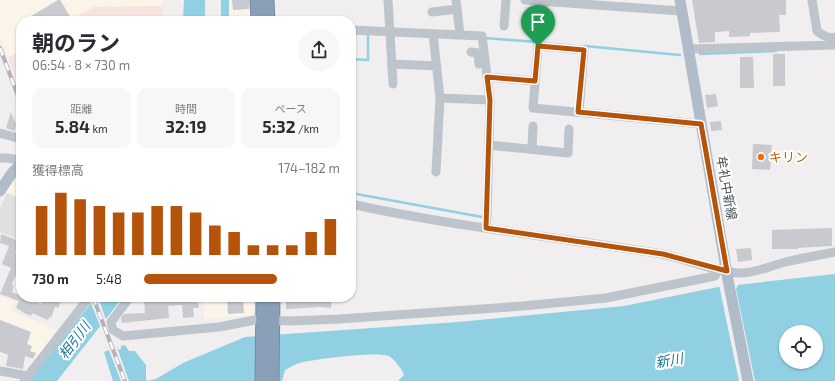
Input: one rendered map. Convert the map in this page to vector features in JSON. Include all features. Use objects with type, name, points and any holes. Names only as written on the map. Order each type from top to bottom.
[{"type":"highway","points":[[257,0],[258,16]]},
{"type":"highway","points":[[267,0],[268,16]]},
{"type":"highway","points":[[264,302],[272,381]]},
{"type":"highway","points":[[262,381],[267,322],[272,302]]},
{"type":"main road","name":"牟礼中新線","points":[[681,5],[724,273],[748,381]]},
{"type":"main road","points":[[0,191],[16,169]]},
{"type":"street","points":[[388,0],[393,84]]},
{"type":"street","points":[[504,26],[506,0]]},
{"type":"street","points":[[525,0],[681,5]]},
{"type":"street","points":[[812,0],[817,31],[824,36],[835,38]]},
{"type":"street","points":[[541,1],[542,27]]},
{"type":"street","points":[[432,12],[456,5],[460,35]]},
{"type":"street","points":[[356,30],[482,36],[487,77],[486,102]]},
{"type":"street","points":[[433,34],[440,98],[436,172]]},
{"type":"street","points":[[688,49],[835,45]]},
{"type":"street","points":[[578,112],[584,50],[538,46],[532,108],[701,124]]},
{"type":"street","points":[[471,52],[478,53],[486,102],[489,145],[486,228]]},
{"type":"street","points":[[392,64],[437,66]]},
{"type":"street","points":[[487,77],[535,81]]},
{"type":"street","points":[[440,98],[486,102]]},
{"type":"street","points":[[532,149],[533,126]]},
{"type":"street","points":[[489,145],[568,153],[569,129]]},
{"type":"street","points":[[0,133],[16,138]]},
{"type":"street","points":[[0,158],[16,159]]},
{"type":"street","points":[[356,205],[395,214],[663,254],[724,273],[742,273],[768,269],[782,263],[835,252]]},
{"type":"street","points":[[126,302],[111,322],[113,330],[124,336],[267,322],[425,313],[606,298],[724,273]]},
{"type":"street","points":[[0,371],[26,379],[85,302]]},
{"type":"shaded area","points":[[0,0],[162,0],[162,6],[93,7],[78,16],[16,16],[16,54],[8,58],[0,38]]},
{"type":"shaded area","points":[[228,0],[249,0],[251,16],[228,16]]},
{"type":"shaded area","points":[[162,6],[163,16],[78,16],[93,7]]},
{"type":"shaded area","points":[[16,54],[16,78],[8,58]]},
{"type":"shaded area","points":[[16,175],[16,197],[7,193],[7,187]]},
{"type":"shaded area","points":[[7,193],[16,197],[16,238],[0,232],[0,208]]},
{"type":"shaded area","points":[[0,296],[15,302],[11,311],[60,331],[36,360],[0,354]]},
{"type":"shaded area","points":[[203,302],[253,302],[253,315],[204,319]]},
{"type":"water","points":[[184,0],[205,0],[205,16],[183,16]]},
{"type":"water","name":"新川","points":[[835,274],[835,381],[398,381],[404,375],[400,367],[393,359],[389,356],[372,354],[299,363],[285,370],[282,381],[147,381],[156,379],[183,363],[245,337],[458,322],[624,306],[718,287]]},
{"type":"water","name":"相引川","points":[[92,302],[119,302],[57,381],[28,381]]},
{"type":"water","points":[[125,345],[129,351],[135,351],[146,365],[147,381],[113,381],[104,352],[117,347],[119,350],[121,349],[121,346]]},
{"type":"pier","points":[[739,283],[736,289],[755,381],[739,381],[719,285]]},
{"type":"pier","points":[[90,302],[100,302],[107,322],[101,328]]},
{"type":"pier","points":[[116,345],[129,381],[121,381],[108,348]]},
{"type":"building","points":[[60,0],[70,16],[31,16]]},
{"type":"building","points":[[232,0],[249,0],[249,9],[233,10]]},
{"type":"building","points":[[692,0],[786,0],[786,15],[779,15],[780,32],[750,33],[750,36],[729,37],[729,31],[715,32],[715,42],[699,43]]},
{"type":"building","points":[[773,54],[785,54],[785,86],[773,86]]},
{"type":"building","points":[[740,57],[753,57],[754,88],[740,88]]},
{"type":"building","points":[[716,94],[718,106],[707,108],[705,95]]},
{"type":"building","points":[[11,112],[16,125],[14,131],[6,128]]},
{"type":"building","points":[[721,121],[722,130],[711,131],[710,122]]},
{"type":"building","points":[[753,144],[772,145],[770,170],[752,169]]},
{"type":"building","points":[[832,228],[832,246],[798,249],[772,249],[772,230]]},
{"type":"building","points":[[1,234],[16,240],[16,274],[12,284],[14,285],[12,292],[16,294],[16,300],[0,294],[11,268],[2,264],[9,246],[0,243]]},
{"type":"building","points":[[751,248],[752,260],[738,262],[736,249]]},
{"type":"building","points":[[19,302],[36,302],[41,304],[42,302],[61,302],[58,308],[55,307],[51,318],[49,317],[48,320],[32,313],[31,316],[16,308]]},
{"type":"building","points":[[144,302],[198,302],[199,308],[193,308],[194,317],[183,318],[182,305],[168,306],[169,318],[122,323],[121,318],[124,314],[145,313]]},
{"type":"building","points":[[227,302],[243,302],[244,313],[228,314]]},
{"type":"building","points":[[286,302],[332,302],[331,308],[320,307],[286,309]]},
{"type":"building","points":[[0,320],[31,332],[27,344],[32,346],[30,351],[36,353],[33,359],[25,356],[23,369],[6,366],[8,355],[0,352]]},
{"type":"waterway","points":[[225,0],[225,16]]},
{"type":"waterway","points":[[356,59],[368,60],[368,33]]},
{"type":"waterway","points":[[485,38],[538,42]]},
{"type":"waterway","points":[[585,46],[680,55]]},
{"type":"waterway","points":[[700,54],[776,51]]},
{"type":"waterway","points":[[356,194],[482,217]]},
{"type":"railway","points":[[0,48],[16,91]]},
{"type":"railway","points":[[95,302],[125,381]]},
{"type":"place","name":"キリン","points":[[761,157]]},
{"type":"route","points":[[538,46],[584,50],[578,112],[701,124],[727,271],[663,254],[486,228],[490,100],[487,77],[535,81],[538,46]]}]
